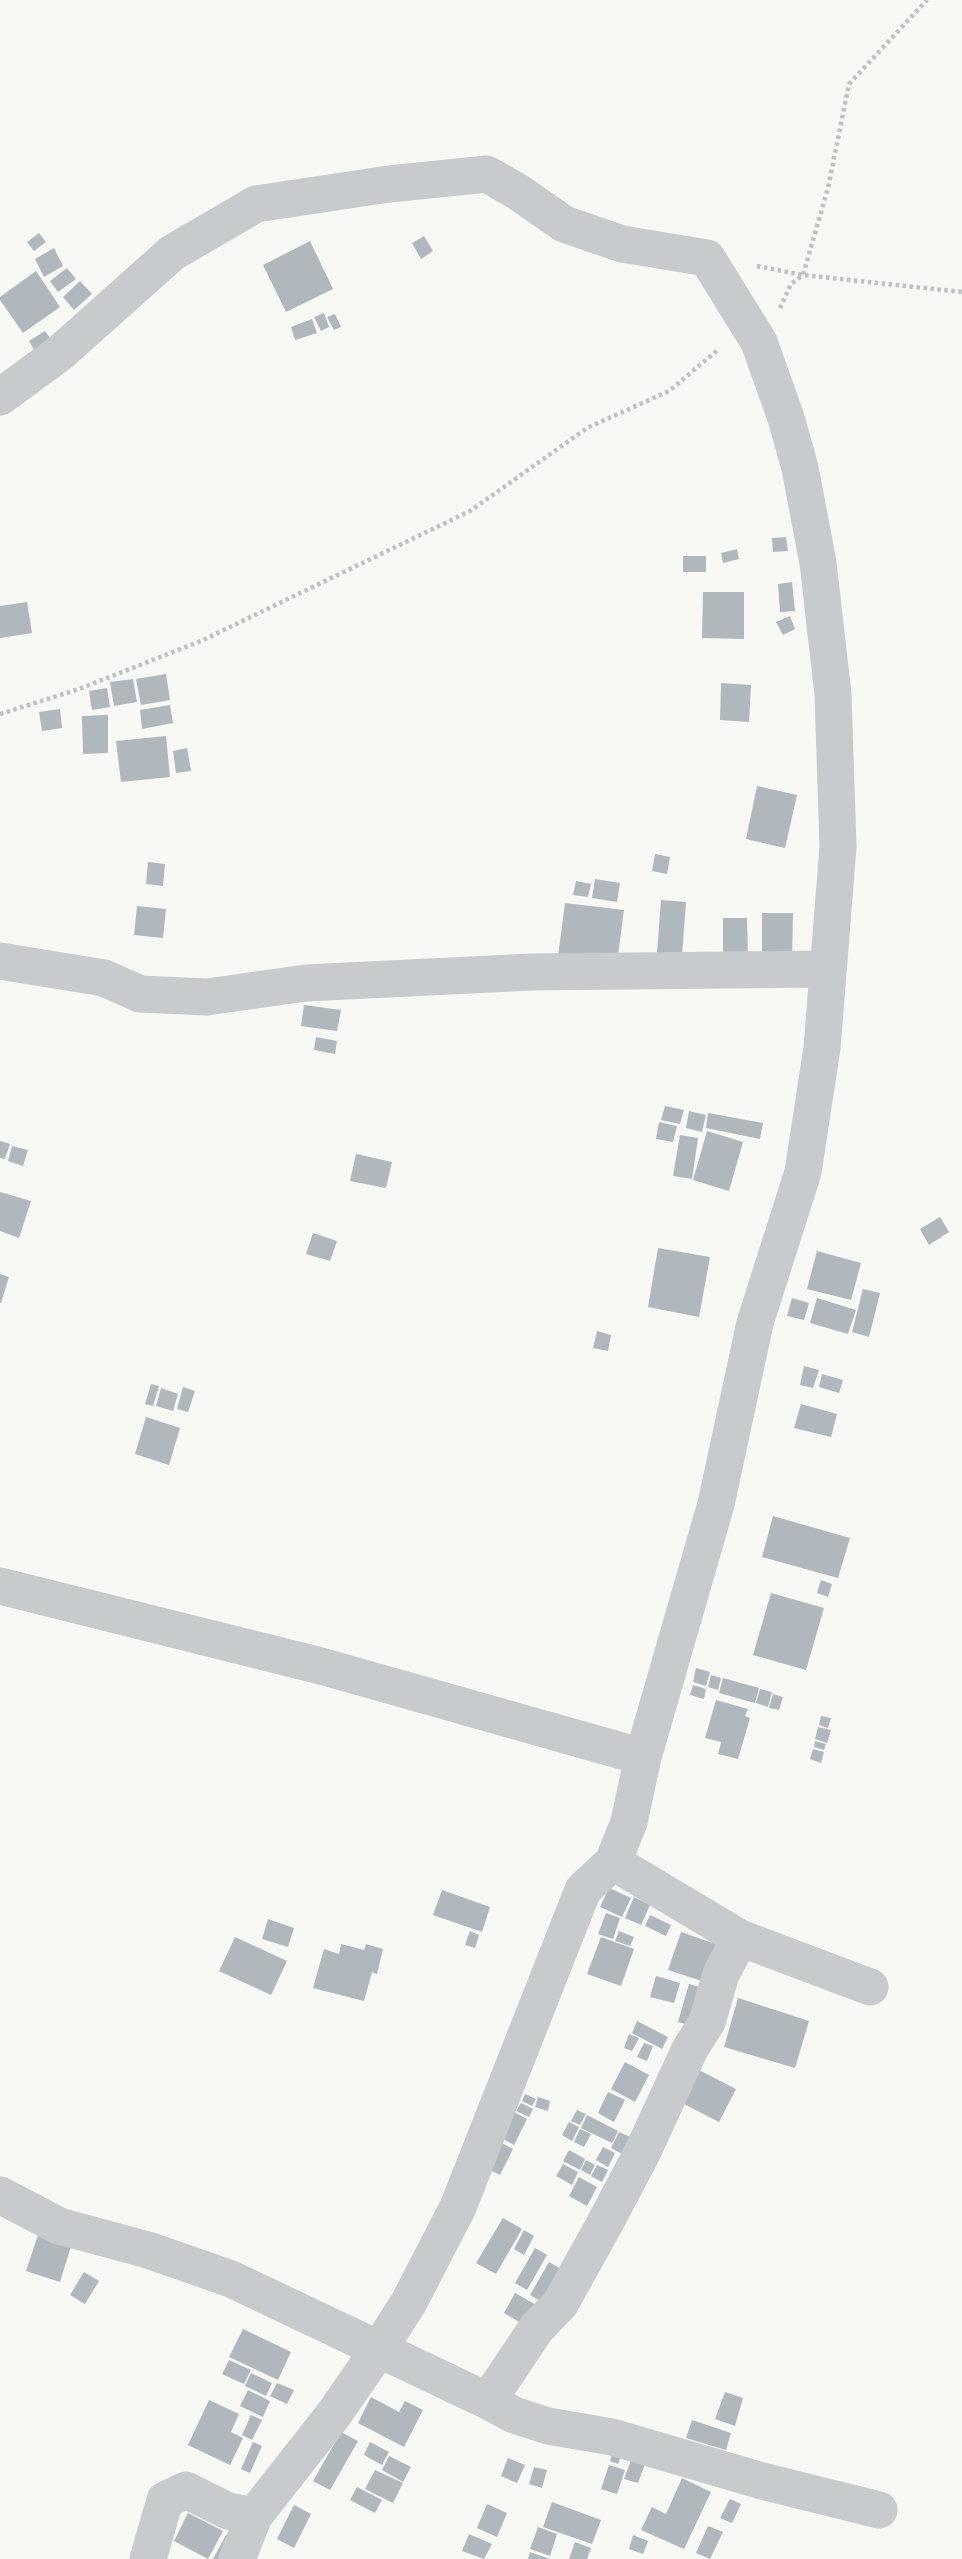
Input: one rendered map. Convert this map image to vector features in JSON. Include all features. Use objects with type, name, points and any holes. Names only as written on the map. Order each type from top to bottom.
[{"type":"street","points":[[0,397],[60,353],[172,253],[256,204],[388,184],[487,174],[564,224],[622,244],[707,258],[753,331],[786,418],[800,468],[818,563],[832,681],[838,847],[822,1048],[803,1172],[755,1323],[716,1504],[643,1758],[629,1822],[613,1863],[583,1890],[458,2207],[409,2302],[334,2414],[254,2516],[237,2559]]},
{"type":"street","points":[[0,961],[104,978],[139,994],[207,997],[306,983],[531,972],[828,969]]},
{"type":"street","points":[[0,1586],[321,1666],[643,1758]]},
{"type":"street","points":[[613,1863],[740,1938],[870,1987]]},
{"type":"street","points":[[488,2401],[536,2329],[560,2304],[604,2225],[643,2151],[690,2049],[706,2022],[721,1974],[740,1938]]},
{"type":"street","points":[[0,2196],[59,2226],[148,2249],[230,2279],[514,2415],[548,2426],[612,2437],[762,2481],[879,2510]]},
{"type":"street","points":[[148,2559],[164,2500],[186,2490],[228,2511],[254,2516]]},
{"type":"path","points":[[0,714],[79,689],[201,641],[470,511],[587,428],[669,391],[710,358],[753,331],[775,321],[790,284],[803,275],[828,188],[849,84],[927,0]]},
{"type":"path","points":[[707,258],[803,275],[962,292]]},
{"type":"building","points":[[39,233],[46,242],[34,251],[27,242]]},
{"type":"building","points":[[424,236],[433,251],[421,259],[412,243]]},
{"type":"building","points":[[310,241],[333,289],[286,312],[263,265]]},
{"type":"building","points":[[54,248],[63,266],[44,277],[35,259]]},
{"type":"building","points":[[67,268],[76,279],[58,292],[50,281]]},
{"type":"building","points":[[36,271],[60,307],[23,333],[0,297]]},
{"type":"building","points":[[80,281],[92,294],[74,310],[63,297]]},
{"type":"building","points":[[324,313],[329,327],[321,331],[314,317]]},
{"type":"building","points":[[335,314],[341,327],[334,330],[327,317]]},
{"type":"building","points":[[312,319],[317,333],[295,340],[291,327]]},
{"type":"building","points":[[45,331],[53,342],[36,353],[29,341]]},
{"type":"building","points":[[786,537],[788,551],[773,552],[772,538]]},
{"type":"building","points":[[737,549],[739,559],[723,563],[721,553]]},
{"type":"building","points":[[683,556],[706,556],[706,572],[683,572]]},
{"type":"building","points":[[792,582],[795,611],[780,612],[778,584]]},
{"type":"building","points":[[703,592],[744,592],[744,639],[702,638]]},
{"type":"building","points":[[27,602],[32,633],[0,638],[0,606]]},
{"type":"building","points":[[790,616],[795,629],[783,635],[776,622]]},
{"type":"building","points":[[166,674],[170,700],[141,705],[136,679]]},
{"type":"building","points":[[133,679],[137,702],[114,706],[110,682]]},
{"type":"building","points":[[721,683],[751,685],[749,722],[720,720]]},
{"type":"building","points":[[107,688],[110,707],[92,710],[89,691]]},
{"type":"building","points":[[170,705],[173,723],[142,729],[140,710]]},
{"type":"building","points":[[60,709],[62,728],[42,731],[39,712]]},
{"type":"building","points":[[108,715],[108,753],[83,754],[82,716]]},
{"type":"building","points":[[166,736],[170,777],[121,782],[116,741]]},
{"type":"building","points":[[187,748],[191,771],[176,773],[173,751]]},
{"type":"building","points":[[757,786],[797,795],[785,848],[746,839]]},
{"type":"building","points":[[655,854],[670,857],[667,874],[652,871]]},
{"type":"building","points":[[148,862],[165,864],[163,886],[146,884]]},
{"type":"building","points":[[595,879],[620,883],[617,902],[592,898]]},
{"type":"building","points":[[576,881],[591,884],[588,897],[573,895]]},
{"type":"building","points":[[661,900],[686,902],[681,968],[656,966]]},
{"type":"building","points":[[565,903],[624,910],[617,963],[558,956]]},
{"type":"building","points":[[137,906],[166,909],[163,938],[134,935]]},
{"type":"building","points":[[762,913],[793,913],[792,959],[762,959]]},
{"type":"building","points":[[723,918],[747,918],[748,956],[723,956]]},
{"type":"building","points":[[304,1005],[341,1010],[337,1031],[301,1026]]},
{"type":"building","points":[[316,1037],[337,1041],[335,1054],[314,1050]]},
{"type":"building","points":[[665,1106],[684,1110],[680,1124],[661,1120]]},
{"type":"building","points":[[689,1111],[706,1115],[702,1132],[686,1128]]},
{"type":"building","points":[[708,1113],[763,1123],[760,1139],[706,1128]]},
{"type":"building","points":[[659,1122],[677,1126],[673,1142],[656,1139]]},
{"type":"building","points":[[707,1131],[743,1142],[729,1191],[693,1180]]},
{"type":"building","points":[[680,1135],[698,1138],[692,1179],[673,1176]]},
{"type":"building","points":[[0,1141],[10,1144],[5,1159],[0,1158]]},
{"type":"building","points":[[12,1146],[28,1150],[23,1166],[8,1161]]},
{"type":"building","points":[[356,1154],[392,1162],[386,1188],[350,1181]]},
{"type":"building","points":[[0,1192],[31,1201],[19,1238],[0,1231]]},
{"type":"building","points":[[940,1217],[949,1232],[929,1245],[920,1229]]},
{"type":"building","points":[[313,1233],[337,1241],[330,1261],[306,1254]]},
{"type":"building","points":[[658,1248],[710,1257],[699,1317],[648,1307]]},
{"type":"building","points":[[817,1251],[861,1263],[851,1300],[807,1289]]},
{"type":"building","points":[[0,1274],[9,1277],[1,1303],[0,1303]]},
{"type":"building","points":[[863,1289],[880,1293],[869,1337],[852,1332]]},
{"type":"building","points":[[792,1298],[809,1303],[804,1320],[787,1316]]},
{"type":"building","points":[[817,1298],[856,1310],[848,1334],[810,1323]]},
{"type":"building","points":[[597,1331],[611,1335],[608,1351],[593,1348]]},
{"type":"building","points":[[804,1366],[819,1370],[813,1388],[800,1385]]},
{"type":"building","points":[[822,1374],[843,1380],[839,1393],[819,1387]]},
{"type":"building","points":[[151,1384],[159,1386],[153,1406],[145,1404]]},
{"type":"building","points":[[183,1387],[195,1391],[188,1412],[177,1409]]},
{"type":"building","points":[[161,1388],[178,1394],[173,1411],[156,1406]]},
{"type":"building","points":[[801,1404],[837,1414],[831,1437],[794,1428]]},
{"type":"building","points":[[146,1417],[180,1428],[169,1465],[135,1454]]},
{"type":"building","points":[[773,1516],[850,1538],[838,1578],[762,1557]]},
{"type":"building","points":[[821,1580],[832,1584],[828,1597],[817,1593]]},
{"type":"building","points":[[771,1593],[824,1608],[806,1670],[753,1655]]},
{"type":"building","points":[[696,1668],[710,1672],[706,1686],[693,1682]]},
{"type":"building","points":[[711,1675],[721,1678],[718,1690],[708,1687]]},
{"type":"building","points":[[723,1678],[759,1688],[755,1703],[719,1693]]},
{"type":"building","points":[[693,1685],[706,1689],[704,1699],[690,1695]]},
{"type":"building","points":[[760,1689],[772,1692],[768,1707],[756,1703]]},
{"type":"building","points":[[773,1694],[783,1697],[779,1710],[769,1708]]},
{"type":"building","points":[[716,1700],[748,1709],[745,1716],[750,1718],[738,1759],[718,1754],[721,1742],[705,1738]]},
{"type":"building","points":[[821,1716],[831,1718],[828,1728],[819,1725]]},
{"type":"building","points":[[818,1727],[831,1730],[827,1743],[815,1739]]},
{"type":"building","points":[[815,1741],[826,1744],[824,1750],[814,1747]]},
{"type":"building","points":[[813,1749],[824,1752],[821,1763],[810,1759]]},
{"type":"building","points":[[609,1888],[631,1898],[622,1917],[600,1907]]},
{"type":"building","points":[[442,1890],[490,1907],[482,1932],[433,1915]]},
{"type":"building","points":[[634,1897],[650,1905],[641,1925],[625,1918]]},
{"type":"building","points":[[606,1913],[620,1918],[613,1939],[598,1934]]},
{"type":"building","points":[[650,1915],[671,1925],[666,1936],[645,1926]]},
{"type":"building","points":[[268,1919],[294,1928],[288,1947],[262,1939]]},
{"type":"building","points":[[470,1931],[479,1935],[475,1948],[465,1945]]},
{"type":"building","points":[[619,1931],[634,1937],[630,1946],[615,1941]]},
{"type":"building","points":[[681,1932],[724,1947],[711,1984],[668,1970]]},
{"type":"building","points":[[235,1937],[287,1961],[271,1995],[219,1971]]},
{"type":"building","points":[[601,1937],[634,1949],[621,1986],[587,1974]]},
{"type":"building","points":[[341,1944],[364,1950],[366,1944],[383,1949],[377,1974],[372,1972],[364,2001],[313,1988],[324,1949],[339,1954]]},
{"type":"building","points":[[656,1976],[680,1983],[674,2003],[650,1997]]},
{"type":"building","points":[[689,1984],[711,1990],[700,2028],[678,2022]]},
{"type":"building","points":[[738,1998],[809,2021],[795,2068],[724,2047]]},
{"type":"building","points":[[637,2021],[668,2037],[662,2049],[632,2033]]},
{"type":"building","points":[[629,2034],[639,2038],[632,2051],[624,2048]]},
{"type":"building","points":[[644,2043],[653,2046],[647,2061],[637,2057]]},
{"type":"building","points":[[625,2062],[649,2075],[635,2102],[611,2089]]},
{"type":"building","points":[[699,2070],[736,2089],[719,2122],[682,2103]]},
{"type":"building","points":[[608,2092],[625,2100],[614,2122],[598,2113]]},
{"type":"building","points":[[525,2094],[536,2099],[532,2106],[522,2101]]},
{"type":"building","points":[[538,2097],[550,2101],[548,2111],[535,2107]]},
{"type":"building","points":[[521,2103],[533,2109],[529,2117],[516,2111]]},
{"type":"building","points":[[577,2110],[586,2114],[580,2125],[571,2121]]},
{"type":"building","points":[[514,2112],[527,2119],[514,2145],[501,2138]]},
{"type":"building","points":[[587,2115],[618,2131],[612,2143],[581,2128]]},
{"type":"building","points":[[569,2122],[579,2127],[572,2141],[562,2135]]},
{"type":"building","points":[[580,2129],[591,2134],[584,2147],[574,2142]]},
{"type":"building","points":[[619,2132],[637,2140],[628,2157],[611,2148]]},
{"type":"building","points":[[500,2142],[513,2149],[500,2175],[486,2168]]},
{"type":"building","points":[[603,2147],[615,2153],[608,2167],[596,2160]]},
{"type":"building","points":[[569,2150],[585,2159],[580,2170],[563,2161]]},
{"type":"building","points":[[586,2160],[595,2165],[590,2175],[581,2170]]},
{"type":"building","points":[[563,2164],[578,2172],[572,2185],[556,2176]]},
{"type":"building","points":[[597,2165],[608,2170],[602,2182],[591,2176]]},
{"type":"building","points":[[579,2177],[597,2187],[587,2206],[569,2196]]},
{"type":"building","points":[[503,2218],[522,2229],[496,2274],[476,2263]]},
{"type":"building","points":[[524,2230],[534,2236],[524,2255],[514,2249]]},
{"type":"building","points":[[38,2235],[71,2246],[60,2282],[26,2271]]},
{"type":"building","points":[[535,2248],[547,2255],[527,2290],[515,2283]]},
{"type":"building","points":[[549,2262],[568,2273],[549,2306],[530,2295]]},
{"type":"building","points":[[84,2272],[99,2281],[85,2304],[70,2295]]},
{"type":"building","points":[[515,2293],[538,2306],[526,2326],[504,2313]]},
{"type":"building","points":[[243,2329],[291,2352],[278,2380],[229,2357]]},
{"type":"building","points":[[229,2360],[251,2370],[244,2384],[222,2374]]},
{"type":"building","points":[[251,2373],[272,2383],[266,2396],[245,2386]]},
{"type":"building","points":[[277,2383],[294,2390],[287,2404],[270,2396]]},
{"type":"building","points":[[248,2390],[270,2401],[263,2417],[240,2406]]},
{"type":"building","points":[[725,2392],[743,2398],[735,2426],[715,2419]]},
{"type":"building","points":[[371,2397],[399,2412],[405,2401],[423,2410],[404,2447],[358,2423]]},
{"type":"building","points":[[209,2400],[239,2414],[231,2432],[243,2438],[230,2465],[188,2445]]},
{"type":"building","points":[[251,2415],[262,2420],[252,2440],[242,2435]]},
{"type":"building","points":[[692,2420],[731,2433],[726,2450],[686,2438]]},
{"type":"building","points":[[341,2432],[358,2441],[330,2490],[313,2481]]},
{"type":"building","points":[[253,2442],[262,2446],[250,2473],[241,2469]]},
{"type":"building","points":[[370,2442],[389,2452],[382,2465],[364,2455]]},
{"type":"building","points":[[614,2448],[623,2452],[618,2464],[610,2461]]},
{"type":"building","points":[[389,2456],[411,2467],[403,2482],[382,2470]]},
{"type":"building","points":[[508,2458],[525,2465],[517,2483],[501,2476]]},
{"type":"building","points":[[631,2460],[645,2464],[638,2483],[624,2479]]},
{"type":"building","points":[[609,2465],[625,2470],[617,2494],[601,2489]]},
{"type":"building","points":[[534,2467],[547,2470],[542,2488],[529,2484]]},
{"type":"building","points":[[375,2470],[403,2483],[393,2503],[365,2489]]},
{"type":"building","points":[[682,2478],[711,2492],[684,2549],[641,2530],[652,2507],[666,2514]]},
{"type":"building","points":[[357,2487],[382,2500],[375,2513],[350,2500]]},
{"type":"building","points":[[730,2499],[741,2504],[732,2523],[720,2518]]},
{"type":"building","points":[[552,2502],[601,2520],[592,2544],[543,2527]]},
{"type":"building","points":[[487,2504],[507,2513],[497,2537],[477,2528]]},
{"type":"building","points":[[294,2505],[311,2514],[294,2548],[277,2539]]},
{"type":"building","points":[[188,2513],[223,2531],[208,2559],[174,2541]]},
{"type":"building","points":[[708,2526],[723,2532],[710,2559],[696,2553]]},
{"type":"building","points":[[538,2527],[557,2534],[550,2556],[530,2549]]},
{"type":"building","points":[[469,2534],[492,2544],[484,2559],[462,2551]]},
{"type":"building","points":[[226,2535],[236,2540],[226,2559],[213,2559]]},
{"type":"building","points":[[633,2535],[648,2541],[643,2554],[629,2549]]},
{"type":"building","points":[[575,2542],[591,2548],[587,2559],[569,2559]]},
{"type":"building","points":[[530,2552],[550,2559],[528,2559]]}]
